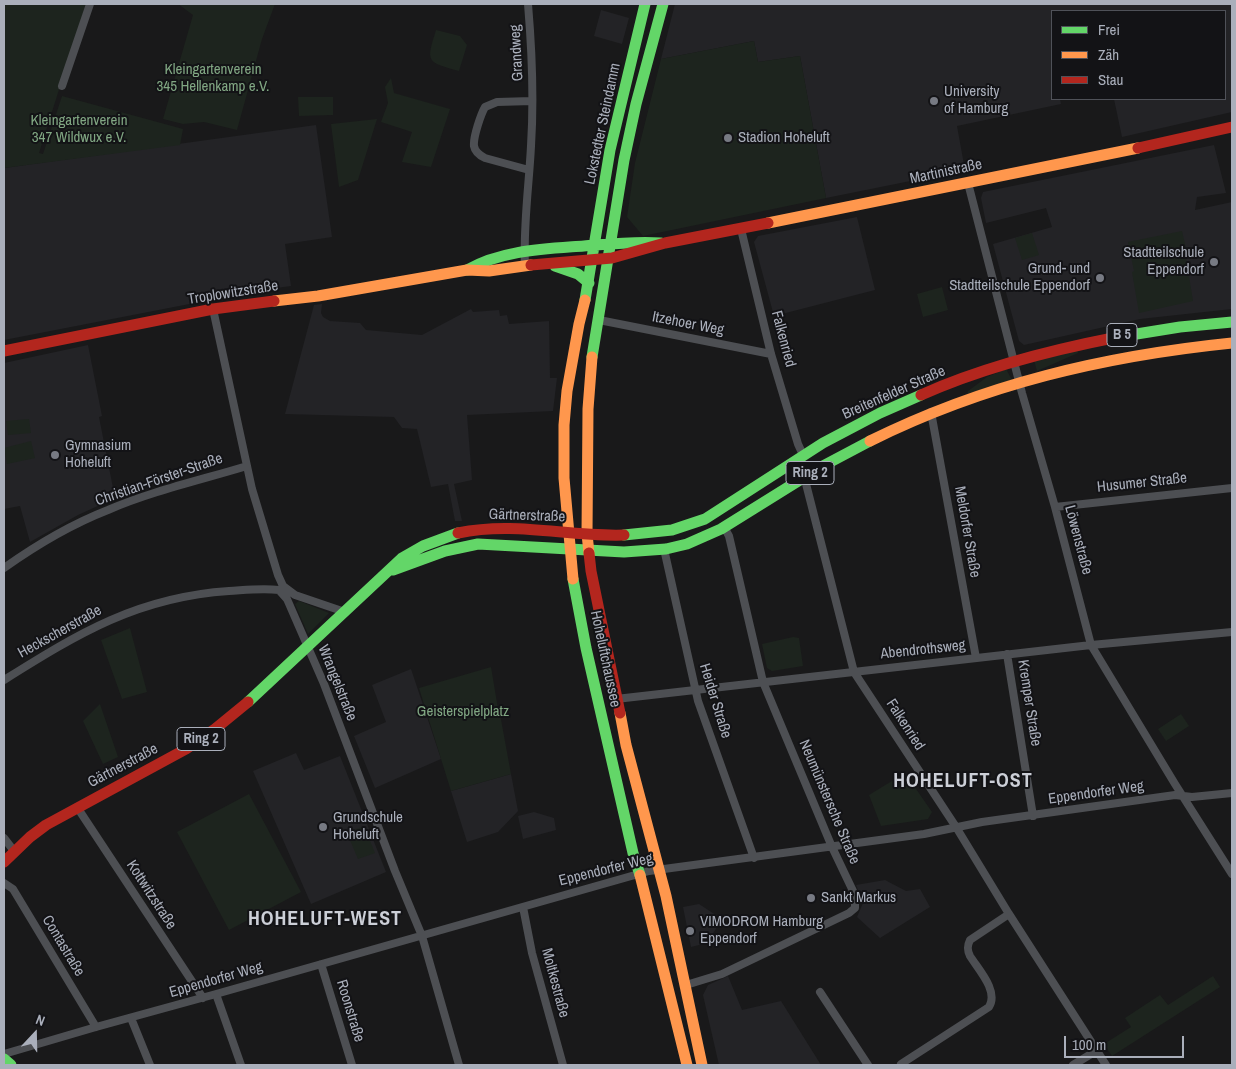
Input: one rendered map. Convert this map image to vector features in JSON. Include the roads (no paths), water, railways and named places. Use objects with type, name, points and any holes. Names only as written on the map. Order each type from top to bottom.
[{"type":"main road","name":"Lokstedter Steindamm","points":[[602,251],[610,150],[645,4]]},
{"type":"main road","name":"Lokstedter Steindamm","points":[[602,251],[636,104],[663,4]]},
{"type":"main road","name":"Martinistraße","points":[[602,251],[647,241],[666,243],[741,229],[1122,152],[1232,127]]},
{"type":"main road","name":"Troplowitzstraße","points":[[467,270],[477,263],[524,252],[602,251]]},
{"type":"main road","name":"Troplowitzstraße","points":[[4,351],[213,309],[343,292],[467,270],[480,273],[546,264],[602,251]]},
{"type":"main road","points":[[525,266],[548,257],[580,255],[602,251]]},
{"type":"main road","name":"Hoheluftchaussee","points":[[602,251],[589,283],[579,324],[566,396],[564,478],[571,571],[620,802],[632,852],[645,891],[687,1065]]},
{"type":"main road","name":"Hoheluftchaussee","points":[[602,251],[599,320],[591,365],[588,409],[587,534],[592,577],[626,745],[659,870],[686,985],[702,1065]]},
{"type":"main road","points":[[546,264],[573,272],[589,283]]},
{"type":"main road","name":"Breitenfelder Straße","points":[[587,534],[652,533],[689,525],[706,518],[730,504],[803,455],[870,418],[926,392],[1015,361],[1066,347],[1135,333],[1232,322]]},
{"type":"main road","name":"Ring 2","points":[[589,552],[627,552],[664,549],[689,543],[724,527],[804,476],[877,436],[931,412],[1020,382],[1069,368],[1121,357],[1232,342]]},
{"type":"main road","name":"Gärtnerstraße","points":[[4,862],[39,829],[170,757],[213,731],[259,692],[342,611],[389,572],[407,554],[426,544],[461,533],[503,528],[568,531],[587,534]]},
{"type":"main road","name":"Gärtnerstraße","points":[[389,572],[447,550],[467,546],[494,544],[589,552]]},
{"type":"main road","points":[[4,1058],[11,1065]]},
{"type":"street","points":[[62,86],[90,4]]},
{"type":"street","name":"Grandweg","points":[[525,266],[524,252],[532,101],[532,55],[528,4]]},
{"type":"street","name":"Grandweg","points":[[529,170],[480,156],[474,146],[485,106],[497,102],[532,101]]},
{"type":"street","name":"Löwenstraße","points":[[968,183],[1091,645],[1232,874]]},
{"type":"street","name":"Falkenried","points":[[741,229],[771,354],[803,455]]},
{"type":"street","name":"Wrangelstraße","points":[[213,309],[247,466],[281,588],[324,684],[422,936],[459,1065]]},
{"type":"street","name":"Itzehoer Weg","points":[[599,320],[771,354]]},
{"type":"street","name":"Meldorfer Straße","points":[[931,412],[976,658]]},
{"type":"street","name":"Christian-Förster-Straße","points":[[4,568],[48,540],[108,510],[171,488],[247,466]]},
{"type":"street","name":"Falkenried","points":[[804,476],[854,672],[956,827],[1009,914],[1106,1065]]},
{"type":"street","name":"Husumer Straße","points":[[1055,507],[1232,488]]},
{"type":"street","name":"Neumünstersche Straße","points":[[686,985],[722,974],[849,914],[855,908],[853,891],[832,847],[763,682],[729,536],[724,527]]},
{"type":"street","name":"Heider Straße","points":[[664,549],[695,690],[754,858]]},
{"type":"street","points":[[281,588],[342,611]]},
{"type":"street","name":"Heckscherstraße","points":[[4,680],[76,636],[112,618],[157,602],[203,593],[281,588]]},
{"type":"street","name":"Abendrothsweg","points":[[616,699],[1007,654],[1232,632]]},
{"type":"street","name":"Kremper Straße","points":[[1007,654],[1033,816]]},
{"type":"street","name":"Eppendorfer Weg","points":[[4,1054],[96,1026],[203,998],[639,874],[924,834],[956,827],[1175,795],[1198,797],[1232,794]]},
{"type":"street","name":"Kottwitzstraße","points":[[77,807],[203,998]]},
{"type":"street","points":[[4,838],[14,851]]},
{"type":"street","name":"Contastraße","points":[[4,883],[13,889],[96,1026]]},
{"type":"street","name":"Moltkestraße","points":[[522,907],[532,953],[562,1065]]},
{"type":"street","points":[[901,1064],[989,1007],[993,998],[991,990],[970,956],[967,950],[968,945],[970,940],[1009,914]]},
{"type":"street","name":"Roonstraße","points":[[321,964],[352,1065]]},
{"type":"street","points":[[820,992],[868,1065]]},
{"type":"street","points":[[216,994],[241,1065]]},
{"type":"street","points":[[131,1018],[150,1065]]},
{"type":"street","points":[[1073,1065],[1096,1051]]},
{"type":"place","name":"University of Hamburg","points":[[934,101]]},
{"type":"place","name":"Stadion Hoheluft","points":[[728,138]]},
{"type":"place","name":"Stadtteilschule Eppendorf","points":[[1214,262]]},
{"type":"place","name":"Grund- und Stadtteilschule Eppendorf","points":[[1100,278]]},
{"type":"place","name":"Gymnasium Hoheluft","points":[[55,455]]},
{"type":"place","name":"Grundschule Hoheluft","points":[[323,827]]},
{"type":"place","name":"Sankt Markus","points":[[811,898]]},
{"type":"place","name":"VIMODROM Hamburg Eppendorf","points":[[690,931]]},
{"type":"district","name":"HOHELUFT-OST","points":[[963,782]]},
{"type":"district","name":"HOHELUFT-WEST","points":[[325,920]]},
{"type":"park label","name":"Kleingartenverein 345 Hellenkamp e.V.","points":[[213,78]]},
{"type":"park label","name":"Kleingartenverein 347 Wildwux e.V.","points":[[79,130]]},
{"type":"park label","name":"Geisterspielplatz","points":[[463,712]]}]
